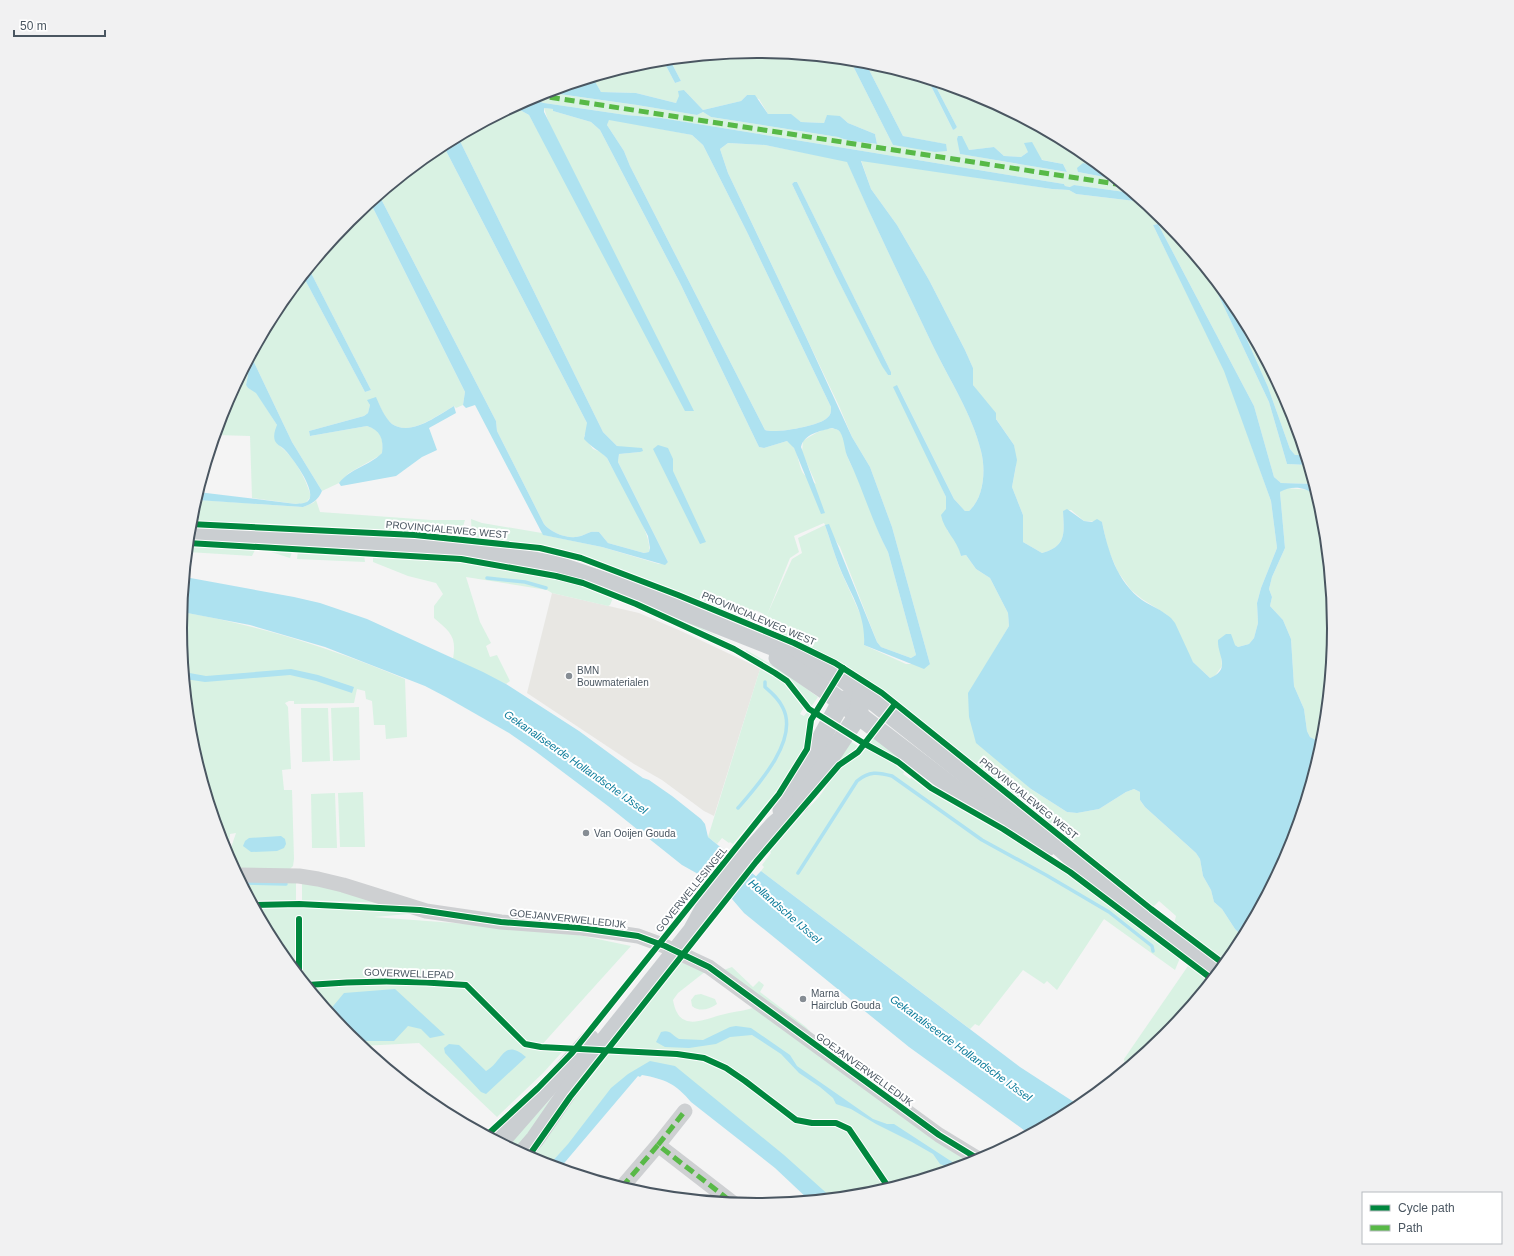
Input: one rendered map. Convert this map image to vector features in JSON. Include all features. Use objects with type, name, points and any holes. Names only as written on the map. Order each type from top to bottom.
[{"type":"main road","name":"PROVINCIALEWEG WEST","points":[[195,534],[466,549],[556,565],[633,591],[745,635],[838,675],[862,692],[1001,802],[1034,825],[1083,867],[1214,968]]},
{"type":"main road","name":"PROVINCIALEWEG WEST","points":[[745,635],[841,702],[968,799],[1016,829],[1083,867]]},
{"type":"main road","points":[[841,702],[862,692]]},
{"type":"main road","name":"GOVERWELLESINGEL","points":[[503,1138],[671,949],[692,931],[704,909],[747,854],[774,825],[800,803],[858,715],[862,692]]},
{"type":"main road","name":"GOVERWELLESINGEL","points":[[774,825],[841,702]]},
{"type":"main road","name":"GOVERWELLESINGEL","points":[[526,1149],[671,949]]},
{"type":"street","name":"GOEJANVERWELLEDIJK","points":[[244,875],[299,876],[318,879],[343,885],[420,910],[502,922],[581,928],[638,936],[671,949],[709,967],[927,1126],[973,1156]]},
{"type":"street","points":[[626,1183],[685,1111]]},
{"type":"street","points":[[658,1145],[725,1197]]},
{"type":"shaded area","points":[[552,593],[639,613],[751,664],[761,666],[714,816],[704,811],[662,780],[634,764],[527,693]]},
{"type":"green space","points":[[720,59],[794,59],[853,67],[893,145],[945,144],[903,136],[869,69],[905,77],[931,85],[953,130],[957,127],[936,87],[975,101],[1042,134],[1090,166],[1078,172],[1106,177],[1124,192],[1074,185],[1071,187],[1065,186],[1064,184],[661,118],[626,115],[538,101],[558,94],[697,115],[703,112],[711,117],[877,144],[875,134],[848,123],[840,116],[827,116],[824,123],[801,122],[790,114],[768,114],[759,99],[747,95],[741,101],[703,110],[684,90],[676,103],[636,93],[601,92],[595,81],[609,77],[666,66],[675,83],[681,81],[672,65]],"holes":[[[959,146],[969,150],[994,147],[1004,156],[1021,157],[1028,152],[1043,160],[1063,164],[1067,172],[960,154]]]},
{"type":"green space","points":[[544,108],[553,109],[553,111],[591,122],[600,130],[680,283],[759,447],[764,448],[787,441],[796,451],[803,473],[816,484],[802,452],[803,441],[810,436],[828,428],[836,429],[842,434],[847,456],[858,478],[888,552],[916,655],[911,658],[881,647],[877,642],[840,547],[825,525],[839,567],[862,618],[865,630],[864,645],[906,664],[930,664],[892,527],[870,467],[852,437],[839,406],[728,173],[720,149],[728,143],[765,145],[847,161],[878,231],[972,424],[983,458],[981,491],[974,505],[969,511],[965,511],[954,499],[897,385],[946,497],[947,530],[957,542],[961,556],[966,555],[976,569],[990,578],[1008,613],[1009,626],[969,693],[969,717],[1012,771],[1031,789],[1067,812],[1077,813],[1099,809],[1126,792],[1134,789],[1140,792],[1140,800],[1145,807],[1196,853],[1200,859],[1203,876],[1211,890],[1214,902],[1222,909],[1239,933],[1221,958],[1174,924],[1176,916],[1159,901],[1153,907],[1144,901],[872,684],[837,661],[763,628],[761,626],[764,614],[755,610],[751,622],[745,621],[582,556],[550,548],[472,538],[471,519],[482,523],[542,533],[544,535],[602,547],[659,564],[668,562],[618,462],[619,454],[640,452],[617,446],[603,432],[460,141],[520,110],[529,115],[571,191]],"holes":[[[797,182],[891,372],[888,375],[836,276],[792,184]],[[824,523],[825,525],[798,538],[802,553],[792,559],[767,615],[790,558],[799,552],[794,536]]]},
{"type":"green space","points":[[609,119],[692,135],[703,145],[747,232],[831,407],[827,418],[815,424],[787,430],[765,430],[630,166],[624,151],[607,125]]},
{"type":"green space","points":[[446,150],[587,423],[587,431],[584,436],[593,449],[601,452],[607,458],[633,505],[646,533],[649,544],[649,552],[644,553],[608,543],[599,532],[591,532],[581,536],[571,537],[556,533],[547,527],[544,524],[497,431],[496,421],[381,199]]},
{"type":"green space","points":[[861,160],[1052,189],[1069,190],[1076,194],[1135,201],[1186,252],[1217,292],[1269,402],[1287,464],[1303,465],[1309,484],[1281,483],[1274,477],[1254,406],[1158,224],[1153,225],[1225,371],[1271,501],[1277,548],[1261,588],[1257,603],[1258,623],[1254,638],[1249,644],[1238,647],[1235,645],[1221,655],[1222,666],[1215,676],[1210,678],[1193,662],[1167,615],[1131,590],[1118,572],[1108,549],[1102,522],[1084,521],[1071,510],[1063,511],[1064,526],[1062,538],[1056,547],[1042,553],[1023,542],[1023,515],[1012,487],[1016,466],[1014,445],[973,385],[973,368],[929,280],[897,225],[871,189]]},
{"type":"green space","points":[[373,207],[465,392],[463,405],[456,408],[454,406],[424,423],[407,428],[392,424],[387,419],[376,398],[368,400],[370,405],[368,413],[364,416],[309,431],[310,436],[367,426],[376,430],[382,439],[382,453],[379,456],[349,473],[339,483],[322,491],[292,442],[254,361],[283,311],[305,280],[365,392],[371,390],[311,273],[328,252]]},
{"type":"green space","points":[[1242,329],[1251,343],[1284,410],[1300,455],[1295,455],[1290,449],[1268,387]]},
{"type":"green space","points":[[247,374],[246,385],[248,388],[256,392],[277,425],[279,445],[295,462],[306,482],[311,496],[306,503],[296,504],[252,498],[250,436],[221,435],[230,410]]},
{"type":"green space","points":[[1287,488],[1310,490],[1322,554],[1326,591],[1326,665],[1316,740],[1310,737],[1307,731],[1304,709],[1294,686],[1291,639],[1283,620],[1270,606],[1272,597],[1269,589],[1272,577],[1285,548],[1280,492]]},
{"type":"green space","points":[[202,500],[303,507],[313,503],[316,500],[320,512],[431,520],[465,520],[460,536],[456,537],[197,522]]},
{"type":"green space","points":[[193,545],[290,550],[292,552],[290,558],[268,551],[255,550],[252,556],[192,552]]},
{"type":"green space","points":[[298,550],[364,554],[365,562],[297,559]]},
{"type":"green space","points":[[373,554],[425,557],[503,566],[579,584],[613,598],[608,606],[552,593],[547,590],[466,577],[480,622],[491,643],[486,646],[490,657],[497,655],[510,681],[506,684],[453,659],[454,645],[451,635],[434,618],[434,606],[443,594],[436,583],[408,576],[373,562]]},
{"type":"green space","points":[[647,601],[743,649],[742,652],[645,605]]},
{"type":"green space","points":[[187,613],[240,624],[296,639],[350,657],[405,679],[407,737],[386,739],[385,725],[374,725],[372,701],[366,699],[365,691],[357,689],[354,703],[294,704],[294,701],[289,701],[285,703],[288,707],[291,769],[282,770],[284,790],[292,790],[294,859],[293,866],[289,870],[242,872],[231,849],[236,833],[230,834],[229,844],[206,776],[198,739],[188,665]]},
{"type":"green space","points":[[746,650],[779,669],[818,697],[811,707],[787,678],[745,653]]},
{"type":"green space","points":[[761,666],[790,686],[804,707],[800,714],[804,716],[809,710],[811,712],[804,750],[784,783],[746,832],[744,831],[733,844],[722,838],[717,844],[708,837]]},
{"type":"green space","points":[[359,707],[360,760],[333,761],[331,708]]},
{"type":"green space","points":[[301,708],[328,708],[330,761],[302,762]]},
{"type":"green space","points":[[874,735],[879,737],[901,761],[869,744]]},
{"type":"green space","points":[[850,741],[859,747],[838,763]]},
{"type":"green space","points":[[865,748],[890,760],[905,771],[903,774],[910,779],[913,776],[930,789],[1004,832],[1069,873],[1180,958],[1175,970],[1104,919],[1057,990],[1047,981],[1044,984],[1023,970],[979,1026],[975,1024],[970,1029],[761,871],[764,867],[762,865],[771,853],[769,850],[819,797],[840,767]]},
{"type":"green space","points":[[363,792],[365,847],[340,847],[338,793]]},
{"type":"green space","points":[[335,793],[337,848],[312,848],[311,794]]},
{"type":"green space","points":[[246,879],[296,880],[296,900],[257,901]]},
{"type":"green space","points":[[302,880],[387,903],[302,900]]},
{"type":"green space","points":[[363,907],[420,913],[374,917],[559,931],[631,946],[539,1048],[563,1051],[543,1073],[497,1117],[419,1043],[369,1046],[328,1004],[305,975],[283,945],[260,908]]},
{"type":"green space","points":[[682,960],[706,971],[678,993],[673,1000],[676,1011],[686,1021],[700,1021],[756,1007],[971,1156],[905,1179],[868,1187],[813,1195],[698,1091],[641,1067],[553,1160],[535,1153],[584,1083],[607,1054],[632,1055],[635,1050],[612,1048]]},
{"type":"green space","points":[[1188,966],[1206,978],[1186,1004],[1160,1031],[1124,1064],[1124,1059]]},
{"type":"green space","points":[[732,967],[753,987],[759,981],[764,985],[760,992],[806,1027],[814,1036],[721,971]]},
{"type":"green space","points":[[701,994],[715,999],[717,1004],[704,1010],[695,1008],[692,1006],[691,1000],[695,995]]},
{"type":"green space","points":[[568,1080],[523,1148],[511,1142]]},
{"type":"water","points":[[672,65],[681,81],[675,83],[666,66]]},
{"type":"water","points":[[853,67],[869,69],[903,136],[946,144],[947,151],[935,152],[893,145]]},
{"type":"water","points":[[595,81],[601,92],[636,93],[676,103],[679,96],[678,91],[684,90],[703,110],[741,101],[747,95],[755,95],[768,114],[791,114],[801,122],[824,123],[827,115],[840,116],[848,123],[875,134],[877,144],[711,117],[703,112],[697,115],[558,94]]},
{"type":"water","points":[[931,85],[936,87],[957,127],[953,130]]},
{"type":"water","points":[[538,101],[626,115],[661,118],[1064,184],[1065,186],[1070,187],[1074,185],[1124,192],[1133,199],[1135,201],[1076,194],[1069,190],[1052,189],[861,161],[871,189],[897,225],[929,280],[965,350],[973,368],[973,385],[996,413],[996,419],[1014,445],[1017,460],[1012,487],[1023,515],[1023,542],[1042,553],[1056,547],[1062,538],[1064,526],[1063,511],[1067,509],[1084,521],[1092,522],[1097,519],[1102,522],[1111,555],[1126,584],[1133,593],[1142,600],[1171,618],[1175,623],[1193,662],[1210,678],[1217,674],[1222,666],[1218,640],[1226,634],[1231,634],[1235,645],[1238,647],[1249,644],[1254,638],[1258,623],[1257,603],[1261,588],[1277,548],[1271,501],[1224,371],[1153,225],[1158,224],[1254,406],[1274,477],[1281,483],[1309,484],[1311,493],[1297,488],[1280,492],[1285,548],[1272,577],[1269,589],[1272,597],[1270,606],[1283,620],[1291,639],[1294,686],[1304,709],[1307,731],[1310,737],[1316,740],[1308,776],[1284,846],[1251,913],[1239,933],[1222,909],[1214,902],[1211,890],[1203,876],[1200,859],[1196,853],[1145,807],[1140,800],[1140,792],[1134,789],[1126,792],[1099,809],[1077,813],[1067,812],[1031,789],[976,743],[969,717],[968,693],[1009,626],[1008,613],[990,578],[976,569],[966,555],[961,556],[957,545],[945,526],[941,515],[946,509],[946,497],[893,387],[897,385],[954,499],[965,511],[969,511],[974,505],[981,491],[983,458],[972,424],[878,231],[847,162],[765,145],[728,143],[720,149],[728,173],[852,437],[870,467],[892,527],[930,664],[924,669],[864,645],[864,634],[860,613],[839,566],[825,525],[829,524],[877,642],[881,647],[911,658],[916,655],[888,552],[847,455],[840,432],[832,428],[818,432],[805,439],[801,447],[825,513],[821,514],[794,448],[787,441],[764,448],[759,447],[680,283],[600,130],[591,122],[553,111],[553,109],[544,108],[544,112],[694,411],[685,411],[529,115],[520,110]],"holes":[[[609,120],[692,135],[703,145],[747,232],[831,407],[829,416],[815,424],[787,430],[765,430],[630,166],[624,151],[607,125]]]},
{"type":"water","points":[[958,136],[962,136],[969,150],[994,147],[1004,156],[1021,157],[1028,152],[1024,143],[1032,142],[1042,160],[1063,164],[1067,172],[960,154],[957,139]]},
{"type":"water","points":[[460,141],[603,432],[617,446],[642,448],[643,451],[640,452],[619,454],[618,462],[668,562],[665,565],[602,547],[543,535],[475,405],[466,408],[463,405],[465,392],[373,207],[381,199],[496,421],[497,431],[544,524],[556,533],[571,537],[581,536],[591,532],[599,532],[608,543],[644,553],[649,552],[650,548],[648,536],[607,458],[584,439],[587,423],[446,150]]},
{"type":"water","points":[[1083,163],[1089,165],[1106,177],[1078,172],[1077,168]]},
{"type":"water","points":[[797,182],[891,372],[891,375],[888,375],[882,366],[836,276],[792,184]]},
{"type":"water","points":[[311,273],[371,390],[365,392],[305,280]]},
{"type":"water","points":[[1217,292],[1242,329],[1268,387],[1290,449],[1295,455],[1300,455],[1303,465],[1287,464],[1269,402]]},
{"type":"water","points":[[254,361],[292,442],[322,491],[319,497],[303,507],[202,500],[203,493],[296,504],[307,502],[310,497],[310,490],[303,475],[288,453],[277,444],[274,439],[277,425],[256,393],[246,385],[247,374]]},
{"type":"water","points":[[376,397],[387,419],[392,424],[399,427],[407,428],[424,423],[454,406],[456,413],[429,428],[437,450],[422,457],[396,476],[341,486],[339,483],[344,478],[382,453],[382,439],[375,430],[367,426],[310,436],[309,431],[364,416],[368,413],[370,405],[367,400]]},
{"type":"water","points":[[658,445],[668,448],[673,459],[673,471],[706,542],[700,544],[653,449]]},
{"type":"water","points":[[189,578],[320,603],[367,619],[506,684],[579,731],[643,778],[649,780],[672,796],[701,819],[705,824],[708,837],[756,876],[761,871],[1020,1067],[1074,1102],[1025,1131],[909,1047],[744,913],[732,899],[707,879],[682,865],[608,806],[509,733],[425,686],[325,647],[250,625],[187,613]]},
{"type":"water","points":[[291,669],[318,675],[354,687],[352,693],[316,681],[290,675],[205,682],[190,680],[189,673],[206,676]]},
{"type":"water","points":[[281,836],[285,839],[286,844],[284,848],[277,851],[251,852],[243,846],[245,841],[249,838]]},
{"type":"water","points":[[395,989],[445,1035],[430,1038],[421,1029],[408,1026],[394,1041],[364,1041],[332,1008],[344,993]]},
{"type":"water","points":[[736,1026],[751,1028],[790,1055],[797,1066],[873,1119],[887,1124],[894,1124],[954,1163],[945,1166],[940,1164],[933,1154],[851,1109],[836,1104],[833,1098],[799,1073],[781,1054],[752,1035],[730,1037],[716,1044],[689,1048],[665,1047],[656,1042],[661,1032],[664,1031],[669,1032],[679,1039],[703,1040],[730,1027]]},
{"type":"water","points":[[449,1044],[459,1045],[486,1071],[492,1067],[508,1050],[512,1049],[518,1051],[526,1057],[486,1094],[481,1092],[445,1053],[444,1048]]},
{"type":"water","points":[[650,1061],[675,1066],[784,1155],[827,1193],[805,1196],[775,1168],[691,1102],[670,1083],[657,1078],[642,1075],[640,1077],[638,1076],[563,1164],[553,1160],[568,1144],[611,1088],[628,1074]]},
{"type":"pier","points":[[730,852],[756,874],[762,869],[756,876],[752,873],[730,900],[706,881]]},
{"type":"waterway","points":[[487,578],[525,582],[546,588]]},
{"type":"waterway","points":[[738,808],[765,775],[781,748],[786,734],[786,721],[783,708],[773,694],[765,687],[765,682]]},
{"type":"waterway","points":[[798,873],[857,781],[866,775],[874,773],[892,776],[982,840],[1109,912],[1152,946],[1153,951]]},
{"type":"waterway","points":[[248,883],[286,884]]},
{"type":"marked path","points":[[549,97],[1114,184]]},
{"type":"marked path","points":[[658,1145],[685,1111]]},
{"type":"marked path","points":[[626,1183],[658,1145],[725,1197]]},
{"type":"cycle path","points":[[197,524],[415,535],[540,548],[581,558],[678,595],[794,643],[835,663],[882,693],[1151,909],[1220,961]]},
{"type":"cycle path","points":[[194,543],[461,559],[556,576],[583,583],[636,604],[734,649],[775,673],[787,681],[809,709],[865,744],[898,762],[931,788],[1003,829],[1070,872],[1208,976]]},
{"type":"cycle path","points":[[491,1132],[538,1088],[572,1053],[779,794],[807,749],[811,720],[843,668]]},
{"type":"cycle path","points":[[532,1152],[570,1097],[756,862],[839,765],[858,752],[895,704]]},
{"type":"cycle path","points":[[259,905],[299,904],[420,910],[501,922],[581,928],[638,936],[665,946],[709,967],[939,1135],[973,1156]]},
{"type":"cycle path","points":[[299,919],[299,967]]},
{"type":"cycle path","name":"GOVERWELLEPAD","points":[[313,985],[386,981],[466,985],[525,1044],[541,1047],[677,1054],[704,1058],[726,1068],[796,1120],[812,1123],[836,1123],[849,1129],[886,1183]]},
{"type":"place","name":"BMN Bouwmaterialen","points":[[569,676]]},
{"type":"place","name":"Van Ooijen Gouda","points":[[586,833]]},
{"type":"place","name":"Marna Hairclub Gouda","points":[[803,999]]},
{"type":"water label","name":"Gekanaliseerde Hollandsche IJssel","points":[[576,762]]},
{"type":"water label","name":"Hollandsche IJssel","points":[[785,911]]},
{"type":"water label","name":"Gekanaliseerde Hollandsche IJssel","points":[[961,1048]]}]
